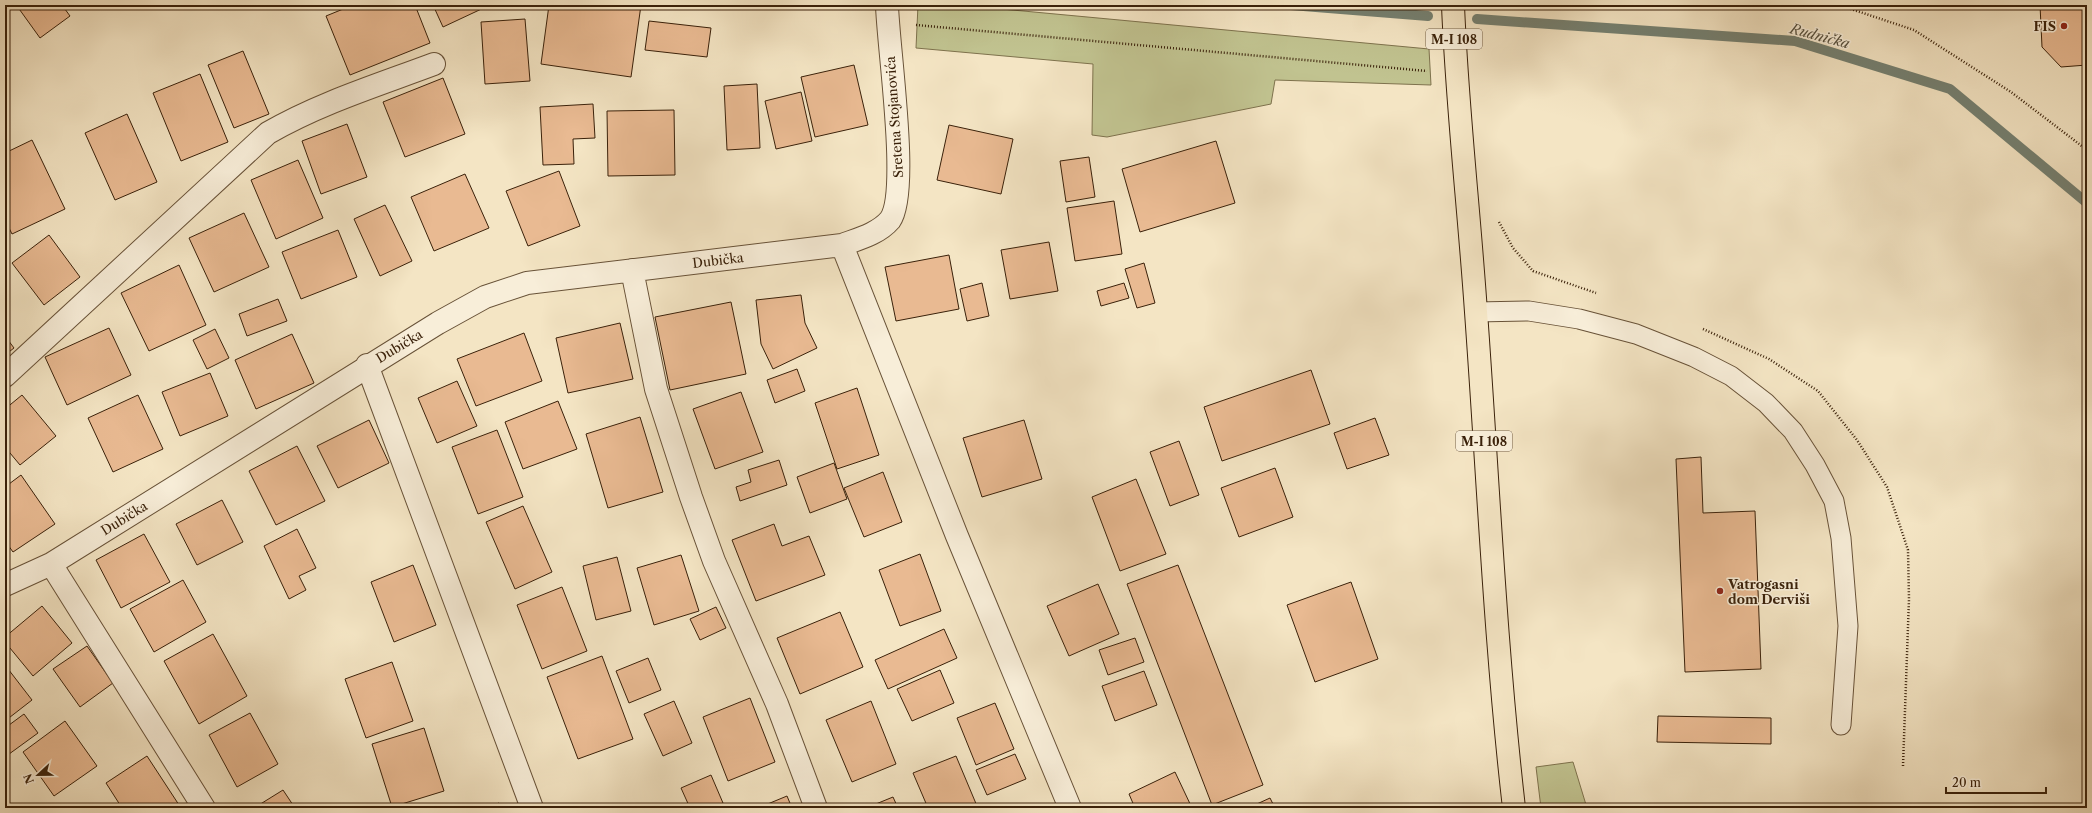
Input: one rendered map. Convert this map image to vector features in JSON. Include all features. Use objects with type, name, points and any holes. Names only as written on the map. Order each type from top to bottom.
[{"type":"main road","name":"M-I 108","points":[[1453,5],[1456,73],[1476,312],[1498,662],[1514,808]]},
{"type":"street","name":"Sretena Stojanovića","points":[[842,245],[880,229],[890,220],[895,210],[898,198],[900,171],[887,14]]},
{"type":"street","points":[[5,376],[268,133],[317,108],[434,64]]},
{"type":"street","name":"Dubička","points":[[5,585],[51,564],[367,366],[485,297],[527,283],[842,245]]},
{"type":"street","points":[[842,245],[957,536],[1070,808]]},
{"type":"street","points":[[632,270],[656,389],[691,497],[714,561],[777,704],[816,808]]},
{"type":"street","points":[[367,366],[532,808]]},
{"type":"street","points":[[51,564],[204,808]]},
{"type":"lane","points":[[1476,312],[1529,311],[1579,319],[1636,334],[1694,357],[1731,376],[1766,403],[1793,431],[1815,465],[1834,501],[1841,538],[1848,626],[1841,725]]},
{"type":"path","points":[[1839,5],[1914,30],[2011,92],[2087,150]]},
{"type":"path","points":[[887,14],[1456,73]]},
{"type":"green space","points":[[918,5],[959,5],[1429,49],[1431,85],[1275,80],[1271,104],[1107,137],[1092,135],[1093,64],[916,48]]},
{"type":"green space","points":[[1573,762],[1587,808],[1541,808],[1536,767]]},
{"type":"building","points":[[62,5],[70,16],[40,38],[17,6]]},
{"type":"building","points":[[353,5],[415,5],[430,43],[350,75],[326,16]]},
{"type":"building","points":[[433,5],[490,5],[443,27]]},
{"type":"building","points":[[549,5],[641,5],[631,77],[541,64]]},
{"type":"building","name":"FIS","points":[[2040,5],[2087,5],[2087,65],[2061,67],[2042,47]]},
{"type":"building","points":[[525,19],[530,81],[485,84],[481,22]]},
{"type":"building","points":[[649,21],[711,28],[707,57],[645,50]]},
{"type":"building","points":[[243,51],[269,114],[234,128],[208,65]]},
{"type":"building","points":[[854,65],[868,125],[815,137],[801,77]]},
{"type":"building","points":[[200,74],[228,142],[181,161],[153,93]]},
{"type":"building","points":[[443,78],[465,134],[405,157],[383,102]]},
{"type":"building","points":[[757,84],[760,148],[727,150],[724,86]]},
{"type":"building","points":[[801,92],[812,141],[776,149],[765,101]]},
{"type":"building","points":[[593,104],[595,138],[573,139],[574,164],[543,165],[540,107]]},
{"type":"building","points":[[674,110],[675,175],[608,176],[607,111]]},
{"type":"building","points":[[127,114],[157,182],[115,200],[85,133]]},
{"type":"building","points":[[347,124],[367,177],[321,194],[302,141]]},
{"type":"building","points":[[949,125],[1013,139],[1001,194],[937,180]]},
{"type":"building","points":[[32,140],[65,209],[12,234],[5,220],[5,153]]},
{"type":"building","points":[[1216,141],[1235,203],[1140,232],[1122,169]]},
{"type":"building","points":[[1089,157],[1095,197],[1066,202],[1060,161]]},
{"type":"building","points":[[298,160],[323,218],[276,239],[251,180]]},
{"type":"building","points":[[559,171],[580,226],[528,246],[506,191]]},
{"type":"building","points":[[465,174],[489,228],[434,251],[411,197]]},
{"type":"building","points":[[1114,201],[1122,254],[1075,261],[1067,208]]},
{"type":"building","points":[[385,205],[412,261],[380,276],[354,219]]},
{"type":"building","points":[[244,213],[269,267],[214,292],[189,238]]},
{"type":"building","points":[[338,230],[357,277],[301,299],[282,252]]},
{"type":"building","points":[[49,235],[80,277],[44,305],[12,263]]},
{"type":"building","points":[[1049,242],[1058,291],[1010,299],[1001,250]]},
{"type":"building","points":[[949,255],[959,309],[896,321],[885,267]]},
{"type":"building","points":[[1144,263],[1155,303],[1137,308],[1125,269]]},
{"type":"building","points":[[179,265],[206,325],[149,351],[121,293]]},
{"type":"building","points":[[982,283],[989,316],[967,321],[960,289]]},
{"type":"building","points":[[1124,283],[1129,298],[1101,306],[1097,291]]},
{"type":"building","points":[[801,295],[805,323],[817,348],[773,369],[761,344],[756,300]]},
{"type":"building","points":[[278,299],[287,321],[247,336],[239,314]]},
{"type":"building","points":[[731,302],[746,374],[670,390],[655,317]]},
{"type":"building","points":[[620,323],[633,379],[568,393],[556,338]]},
{"type":"building","points":[[109,328],[131,375],[67,405],[45,357]]},
{"type":"building","points":[[215,329],[229,358],[207,369],[193,340]]},
{"type":"building","points":[[524,333],[542,381],[476,406],[457,359]]},
{"type":"building","points":[[292,334],[314,383],[256,409],[235,360]]},
{"type":"building","points":[[5,336],[14,348],[5,355]]},
{"type":"building","points":[[797,369],[805,391],[775,403],[767,380]]},
{"type":"building","points":[[1311,370],[1330,424],[1222,461],[1204,407]]},
{"type":"building","points":[[210,373],[228,416],[180,436],[162,392]]},
{"type":"building","points":[[457,381],[477,426],[437,443],[418,398]]},
{"type":"building","points":[[857,388],[879,455],[837,469],[815,403]]},
{"type":"building","points":[[741,392],[763,452],[715,469],[693,409]]},
{"type":"building","points":[[22,395],[56,436],[20,465],[5,447],[5,409]]},
{"type":"building","points":[[138,395],[163,449],[113,472],[88,418]]},
{"type":"building","points":[[558,401],[577,449],[523,469],[505,422]]},
{"type":"building","points":[[640,417],[663,492],[608,508],[586,434]]},
{"type":"building","points":[[1375,418],[1389,455],[1347,469],[1334,433]]},
{"type":"building","points":[[369,420],[389,463],[338,488],[317,446]]},
{"type":"building","points":[[1024,420],[1042,479],[982,497],[963,438]]},
{"type":"building","points":[[497,430],[523,497],[478,514],[452,447]]},
{"type":"building","points":[[1179,441],[1199,495],[1170,506],[1150,452]]},
{"type":"building","points":[[297,446],[325,501],[276,525],[249,471]]},
{"type":"building","name":"Vatrogasni dom Derviši","points":[[1701,457],[1703,513],[1755,511],[1761,669],[1685,672],[1676,459]]},
{"type":"building","points":[[779,460],[787,485],[740,501],[736,487],[751,482],[748,470]]},
{"type":"building","points":[[834,463],[847,499],[810,513],[797,477]]},
{"type":"building","points":[[5,464],[9,470],[5,473]]},
{"type":"building","points":[[1275,468],[1293,517],[1239,537],[1221,488]]},
{"type":"building","points":[[883,472],[902,522],[864,537],[844,488]]},
{"type":"building","points":[[21,475],[55,524],[13,552],[5,541],[5,487]]},
{"type":"building","points":[[1136,479],[1166,554],[1120,571],[1092,497]]},
{"type":"building","points":[[222,500],[243,542],[197,565],[176,524]]},
{"type":"building","points":[[523,506],[552,572],[515,589],[486,522]]},
{"type":"building","points":[[774,524],[782,546],[809,536],[825,575],[756,601],[732,540]]},
{"type":"building","points":[[297,529],[316,568],[299,576],[306,590],[289,599],[264,546]]},
{"type":"building","points":[[144,534],[170,582],[121,608],[96,560]]},
{"type":"building","points":[[920,554],[941,611],[900,626],[879,570]]},
{"type":"building","points":[[681,555],[699,611],[654,625],[637,568]]},
{"type":"building","points":[[617,557],[631,611],[596,620],[583,566]]},
{"type":"building","points":[[413,565],[436,625],[394,642],[371,582]]},
{"type":"building","points":[[1178,565],[1263,785],[1212,805],[1127,584]]},
{"type":"building","points":[[183,580],[206,622],[154,652],[130,609]]},
{"type":"building","points":[[1351,582],[1378,659],[1315,682],[1287,605]]},
{"type":"building","points":[[1098,584],[1119,634],[1069,656],[1047,606]]},
{"type":"building","points":[[562,587],[587,651],[542,669],[517,605]]},
{"type":"building","points":[[42,606],[72,643],[33,676],[5,642],[5,637]]},
{"type":"building","points":[[716,607],[726,628],[700,640],[690,619]]},
{"type":"building","points":[[840,612],[863,667],[800,694],[777,638]]},
{"type":"building","points":[[944,629],[957,658],[888,689],[875,660]]},
{"type":"building","points":[[213,634],[247,696],[199,724],[164,661]]},
{"type":"building","points":[[1135,638],[1144,662],[1108,675],[1099,650]]},
{"type":"building","points":[[87,646],[113,683],[80,707],[53,669]]},
{"type":"building","points":[[602,656],[633,739],[578,759],[547,677]]},
{"type":"building","points":[[648,658],[661,690],[629,703],[616,671]]},
{"type":"building","points":[[392,662],[413,721],[366,738],[345,679]]},
{"type":"building","points":[[5,665],[32,700],[5,721]]},
{"type":"building","points":[[940,670],[954,703],[912,721],[897,689]]},
{"type":"building","points":[[1144,671],[1157,705],[1115,721],[1102,686]]},
{"type":"building","points":[[750,698],[775,762],[728,781],[703,717]]},
{"type":"building","points":[[674,701],[692,743],[663,756],[644,714]]},
{"type":"building","points":[[871,701],[896,764],[852,782],[826,720]]},
{"type":"building","points":[[995,703],[1014,749],[976,765],[957,718]]},
{"type":"building","points":[[250,713],[278,764],[237,787],[209,735]]},
{"type":"building","points":[[24,714],[38,733],[5,757],[5,728]]},
{"type":"building","points":[[1658,716],[1771,718],[1771,744],[1657,742]]},
{"type":"building","points":[[65,721],[97,766],[54,796],[23,752]]},
{"type":"building","points":[[424,728],[444,791],[392,807],[372,744]]},
{"type":"building","points":[[1015,754],[1026,779],[987,795],[976,770]]},
{"type":"building","points":[[147,756],[181,808],[122,808],[106,783]]},
{"type":"building","points":[[956,756],[977,806],[972,808],[928,808],[913,773]]},
{"type":"building","points":[[1175,772],[1192,808],[1135,808],[1129,794]]},
{"type":"building","points":[[711,775],[723,803],[711,808],[690,808],[681,788]]},
{"type":"building","points":[[283,790],[295,808],[254,808]]},
{"type":"building","points":[[787,796],[792,808],[758,808]]},
{"type":"building","points":[[893,797],[898,808],[866,808]]},
{"type":"building","points":[[1270,798],[1275,808],[1248,808]]},
{"type":"building","points":[[499,803],[501,808],[486,808]]},
{"type":"waterway","name":"Rudnička","points":[[1291,5],[1428,16]]},
{"type":"waterway","name":"Rudnička","points":[[1477,19],[1795,41],[1950,89],[2087,203]]},
{"type":"place","name":"FIS","points":[[2064,26]]},
{"type":"place","name":"Vatrogasni dom Derviši","points":[[1720,591]]}]
